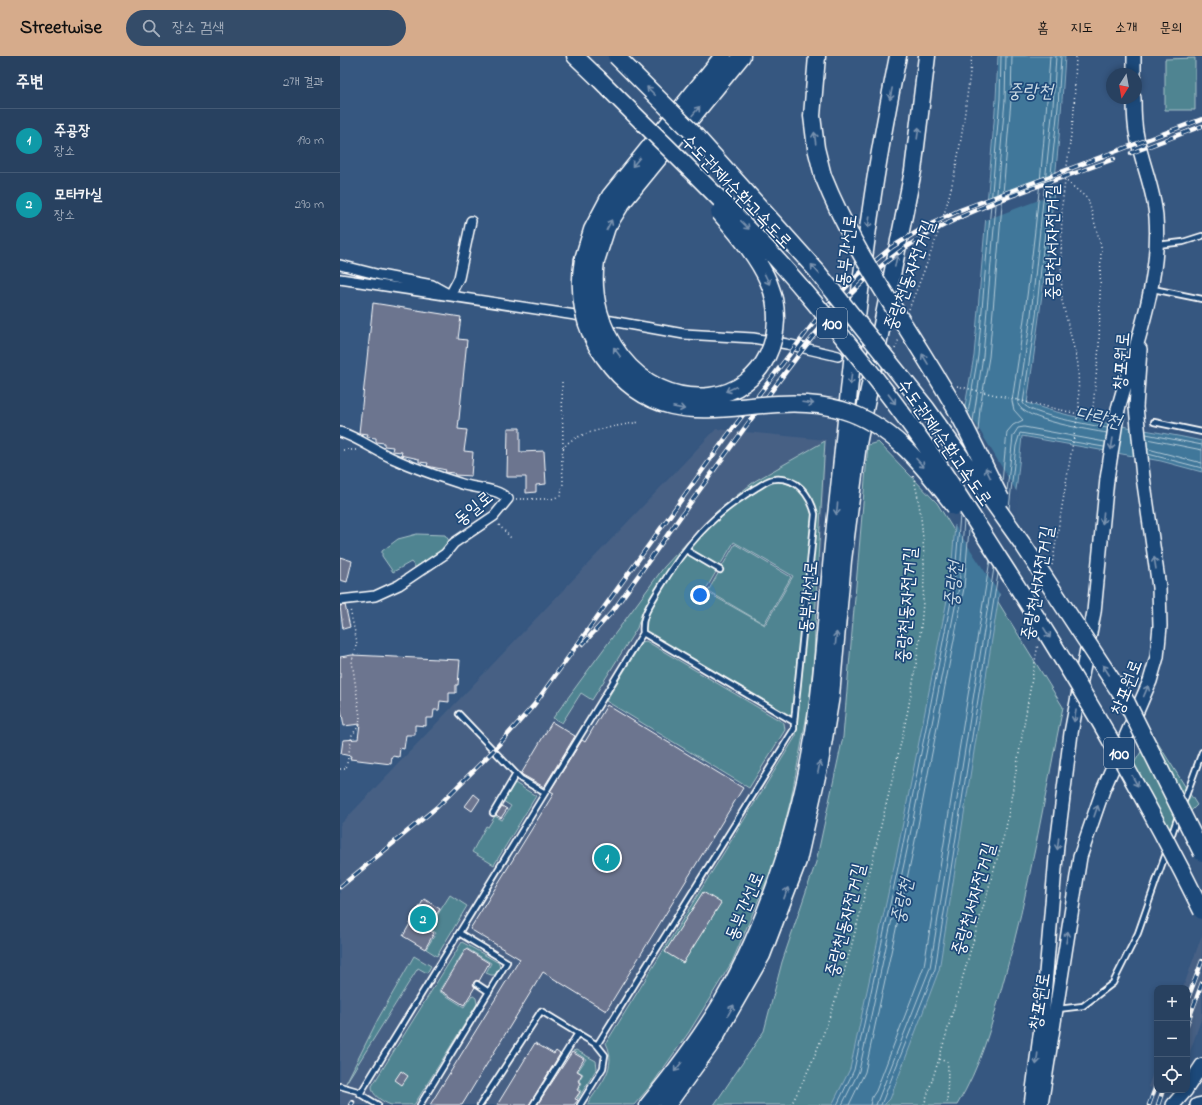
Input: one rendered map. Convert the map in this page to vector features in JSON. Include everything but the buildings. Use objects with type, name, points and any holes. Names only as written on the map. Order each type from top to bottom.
[{"type":"highway","name":"수도권제1순환고속도로","points":[[575,56],[749,229],[844,338],[934,458],[1074,676],[1121,755],[1202,911]]},
{"type":"highway","name":"수도권제1순환고속도로","points":[[616,56],[702,142],[840,298],[927,409],[1024,546],[1127,703],[1202,853]]},
{"type":"highway","points":[[723,56],[613,192],[592,230],[589,260],[580,292],[589,330],[607,362],[617,374],[637,391],[664,404],[687,409],[713,410],[766,404],[804,403],[842,410],[869,422],[897,440],[921,465],[1026,600]]},
{"type":"highway","points":[[595,75],[726,220],[764,272],[772,292],[776,312],[775,335],[767,357],[753,374],[742,384],[717,395],[691,396],[669,391],[655,384],[625,362],[608,337],[596,306],[594,283],[589,260],[622,203],[742,56]]},
{"type":"highway","points":[[817,56],[812,116],[816,148],[823,176],[834,206],[851,237],[959,415],[1024,546]]},
{"type":"highway","name":"동부간선로","points":[[648,1105],[681,1064],[723,1000],[758,926],[783,863],[801,802],[810,754],[819,690],[829,578],[867,235],[883,134],[898,56]]},
{"type":"highway","name":"동부간선로","points":[[668,1105],[712,1044],[762,955],[798,861],[820,763],[831,696],[843,560],[858,444],[913,171],[927,56]]},
{"type":"street","points":[[1134,56],[1134,68]]},
{"type":"street","name":"창포원로","points":[[1031,1105],[1071,733],[1094,612],[1113,411],[1143,320],[1157,244],[1156,215],[1151,186],[1137,138],[1134,104]]},
{"type":"street","points":[[450,295],[459,278],[471,221]]},
{"type":"street","points":[[340,265],[380,275],[432,285],[450,295]]},
{"type":"street","points":[[340,279],[450,295],[684,334],[753,338],[838,356]]},
{"type":"street","name":"창포원로","points":[[1043,1102],[1080,857],[1103,790],[1150,681],[1157,657],[1160,626],[1159,587],[1143,477],[1136,407],[1143,320]]},
{"type":"street","name":"동일로","points":[[340,432],[351,436],[392,458],[424,471],[470,487],[502,493],[508,499],[494,516],[454,543],[445,554],[399,585],[375,596],[344,600]]},
{"type":"street","points":[[1190,1083],[1202,1065]]},
{"type":"street","points":[[1022,1105],[1034,1082]]},
{"type":"street","points":[[1173,1105],[1183,1093]]},
{"type":"street","points":[[1197,1105],[1202,1104]]},
{"type":"lane","points":[[1157,244],[1184,242],[1202,236]]},
{"type":"lane","points":[[1150,288],[1202,299]]},
{"type":"lane","points":[[1154,422],[1202,432]]},
{"type":"lane","points":[[361,1092],[643,633],[642,624],[645,614],[694,537],[718,515],[746,495],[769,481],[775,479],[785,480],[806,491],[812,502],[815,514],[794,729],[597,1045]]},
{"type":"lane","points":[[686,550],[720,570]]},
{"type":"lane","points":[[643,633],[794,722]]},
{"type":"lane","points":[[459,714],[521,780],[545,793]]},
{"type":"lane","points":[[1056,1009],[1083,1006],[1113,983],[1138,933],[1202,752]]},
{"type":"lane","points":[[493,813],[516,774]]},
{"type":"lane","points":[[420,1105],[507,962],[459,933]]},
{"type":"lane","points":[[477,984],[489,992]]},
{"type":"lane","points":[[480,1105],[541,1011],[597,1045],[605,1056],[603,1068],[580,1105]]},
{"type":"lane","points":[[532,1105],[578,1033]]},
{"type":"lane","points":[[340,1086],[361,1092],[360,1094],[378,1105]]},
{"type":"path","name":"중랑천동자전거길","points":[[909,311],[931,258],[948,200],[962,127],[972,56]]},
{"type":"path","name":"중랑천서자전거길","points":[[1052,566],[1079,407],[1080,377],[1078,364],[1061,290],[1061,232],[1064,179],[1074,111],[1076,56]]},
{"type":"path","points":[[1064,179],[1088,199],[1101,246],[1099,347],[1092,407],[1094,410]]},
{"type":"path","name":"중랑천동자전거길","points":[[894,353],[901,333]]},
{"type":"path","points":[[508,499],[551,499],[560,496],[564,488],[562,382]]},
{"type":"path","points":[[956,386],[1078,414]]},
{"type":"path","points":[[1079,407],[1094,410],[1113,411]]},
{"type":"path","points":[[563,450],[567,442],[584,434],[640,422]]},
{"type":"path","name":"중랑천동자전거길","points":[[791,1105],[823,1036],[845,974],[906,715],[919,631],[925,568],[922,521],[912,471]]},
{"type":"path","points":[[494,516],[500,527],[511,538]]},
{"type":"path","points":[[340,769],[346,769],[352,735],[359,726],[360,717],[352,661],[357,642],[344,600]]},
{"type":"path","name":"중랑천서자전거길","points":[[924,1105],[939,1059],[1006,828],[1038,642]]},
{"type":"path","points":[[939,1059],[947,1062],[948,1067],[947,1105]]},
{"type":"shaded area","points":[[716,429],[826,440],[816,655],[810,704],[793,799],[776,861],[734,962],[691,1033],[637,1105],[340,1105],[340,825]]},
{"type":"shaded area","points":[[1202,935],[1202,1017],[1190,1051],[1190,985],[1184,985]]},
{"type":"shaded area","points":[[1154,1070],[1154,1088],[1148,1087]]},
{"type":"green space","points":[[1195,58],[1195,110],[1165,110],[1165,59]]},
{"type":"green space","points":[[825,441],[814,655],[809,704],[791,799],[775,861],[732,962],[689,1032],[653,1083],[634,1105],[587,1105],[602,1083],[609,1068],[610,1060],[606,1043],[796,736],[815,529],[812,499],[803,488],[786,480],[775,477],[733,504],[694,535],[716,512],[755,481]]},
{"type":"green space","points":[[878,442],[937,503],[1063,707],[1021,915],[994,1015],[979,1061],[957,1105],[714,1105],[764,1031],[782,962],[816,862],[843,737],[868,445]]},
{"type":"green space","points":[[775,481],[790,484],[805,495],[813,514],[792,718],[644,631],[643,624],[647,614],[686,553],[717,570],[705,591],[765,625],[793,576],[734,542],[719,567],[688,549],[717,519],[739,500],[750,492]]},
{"type":"green space","points":[[417,534],[445,535],[450,542],[441,551],[416,568],[411,562],[393,572],[382,556],[382,551],[398,539]]},
{"type":"green space","points":[[693,536],[642,612],[637,628],[592,700],[581,693],[562,723],[553,718],[664,567]]},
{"type":"green space","points":[[735,544],[791,577],[764,624],[708,591]]},
{"type":"green space","points":[[646,641],[784,723],[785,730],[749,788],[606,701],[642,642]]},
{"type":"green space","points":[[1152,734],[1197,805],[1159,842],[1123,781]]},
{"type":"green space","points":[[515,783],[536,796],[494,865],[472,852],[486,826],[488,827],[495,816],[502,820],[511,806],[503,801]]},
{"type":"green space","points":[[450,895],[467,906],[437,956],[426,949],[436,933],[429,928]]},
{"type":"green space","points":[[462,942],[499,963],[500,967],[495,975],[486,973],[491,963],[466,948],[439,991],[464,1007],[472,995],[476,998],[477,1004],[414,1105],[388,1104],[375,1095],[372,1086]]},
{"type":"green space","points":[[414,956],[431,966],[427,973],[418,968],[346,1083],[378,1019]]},
{"type":"green space","points":[[576,1050],[596,1061],[597,1068],[578,1099],[577,1098],[581,1091],[578,1089],[582,1083],[579,1080],[583,1074],[578,1071],[586,1059],[573,1051]]},
{"type":"water","name":"중랑천","points":[[998,56],[1065,56],[1050,230],[1027,403],[1070,416],[1202,441],[1202,472],[1161,461],[1022,436],[1017,483],[939,970],[890,1099],[884,1105],[832,1105],[850,1069],[898,848],[950,585],[965,406],[974,356],[996,99]]},
{"type":"pier","points":[[1057,176],[1055,194],[983,221],[984,206]]},
{"type":"pier","points":[[968,411],[1018,494],[1001,596],[953,523],[962,414]]},
{"type":"railway","points":[[340,887],[437,807],[493,751],[534,705],[727,436],[822,312],[859,274],[892,247],[925,227],[960,210],[1202,119]]},
{"type":"railway","points":[[1131,153],[1202,126]]},
{"type":"railway","points":[[583,644],[612,612],[804,348],[823,324],[866,280],[889,260],[914,242],[937,229],[986,206],[1114,159]]},
{"type":"railway","points":[[1190,993],[1202,961]]},
{"type":"railway","points":[[1188,1021],[1202,983]]},
{"type":"railway","points":[[1149,1105],[1154,1091]]},
{"type":"railway","points":[[1158,1105],[1162,1093]]},
{"type":"place","name":"주공장","points":[[607,858]]},
{"type":"place","name":"모타카실","points":[[423,919]]},
{"type":"water label","name":"다락천","points":[[1099,416]]}]
